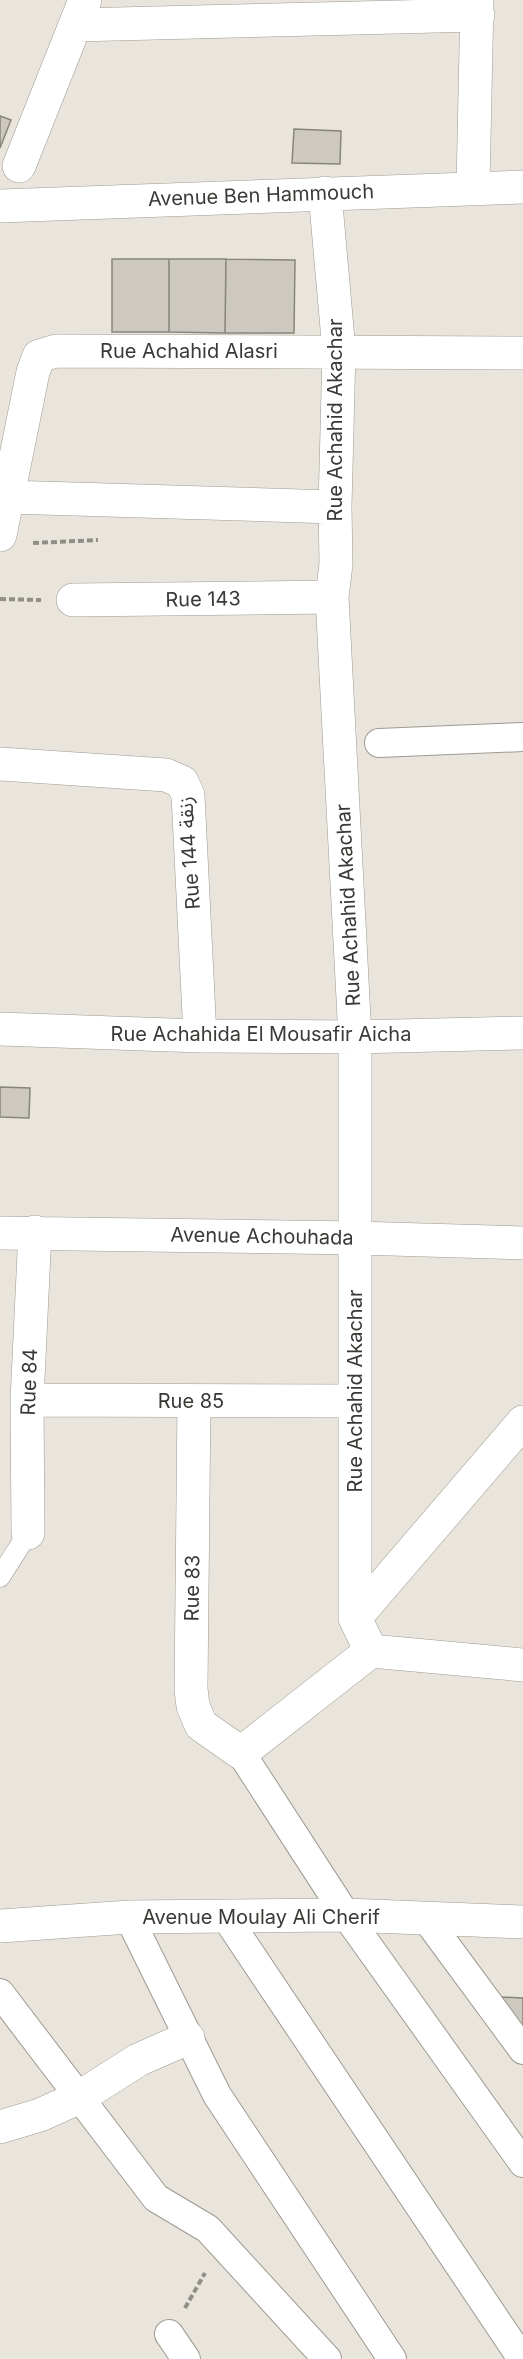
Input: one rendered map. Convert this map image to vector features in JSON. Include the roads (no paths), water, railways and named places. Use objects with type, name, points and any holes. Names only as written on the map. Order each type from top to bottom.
[{"type":"street","points":[[19,166],[81,12],[477,8],[473,187]]},
{"type":"street","name":"Avenue Ben Hammouch","points":[[0,206],[473,187],[523,187]]},
{"type":"street","name":"Rue Achahid Akachar","points":[[325,193],[339,351],[334,507],[336,564],[332,597],[355,1037],[357,1238],[354,1401],[355,1618],[371,1652]]},
{"type":"street","name":"Rue Achahid Alasri","points":[[11,539],[8,497],[33,372],[39,356],[56,351],[523,353]]},
{"type":"street","points":[[8,497],[334,507]]},
{"type":"street","name":"Rue 143","points":[[73,600],[332,597]]},
{"type":"street","points":[[379,743],[523,737]]},
{"type":"street","name":"Rue 144 زنقة","points":[[0,764],[166,775],[182,782],[188,795],[200,1036]]},
{"type":"street","name":"Rue Achahida El Mousafir Aicha","points":[[0,1029],[200,1036],[355,1037],[523,1033]]},
{"type":"street","name":"Rue 84","points":[[28,1533],[27,1400],[35,1232]]},
{"type":"street","name":"Avenue Achouhada","points":[[0,1233],[357,1238],[523,1243]]},
{"type":"street","name":"Rue 85","points":[[27,1400],[354,1401]]},
{"type":"street","name":"Rue 83","points":[[194,1401],[191,1689],[193,1706],[201,1725],[241,1753]]},
{"type":"street","points":[[355,1618],[523,1422]]},
{"type":"street","points":[[523,1665],[371,1652],[241,1753],[346,1915],[523,2163]]},
{"type":"street","name":"Avenue Moulay Ali Cherif","points":[[0,1926],[129,1917],[346,1915],[523,1922]]},
{"type":"street","points":[[225,1916],[522,2359]]},
{"type":"street","points":[[129,1917],[217,2095],[392,2359]]},
{"type":"street","points":[[425,1917],[523,2050]]},
{"type":"street","points":[[0,1993],[156,2198],[208,2229],[327,2359]]},
{"type":"street","points":[[0,2127],[40,2115],[80,2097],[138,2060],[188,2038]]},
{"type":"street","points":[[169,2334],[186,2359]]},
{"type":"lane","points":[[0,1578],[28,1533]]}]
